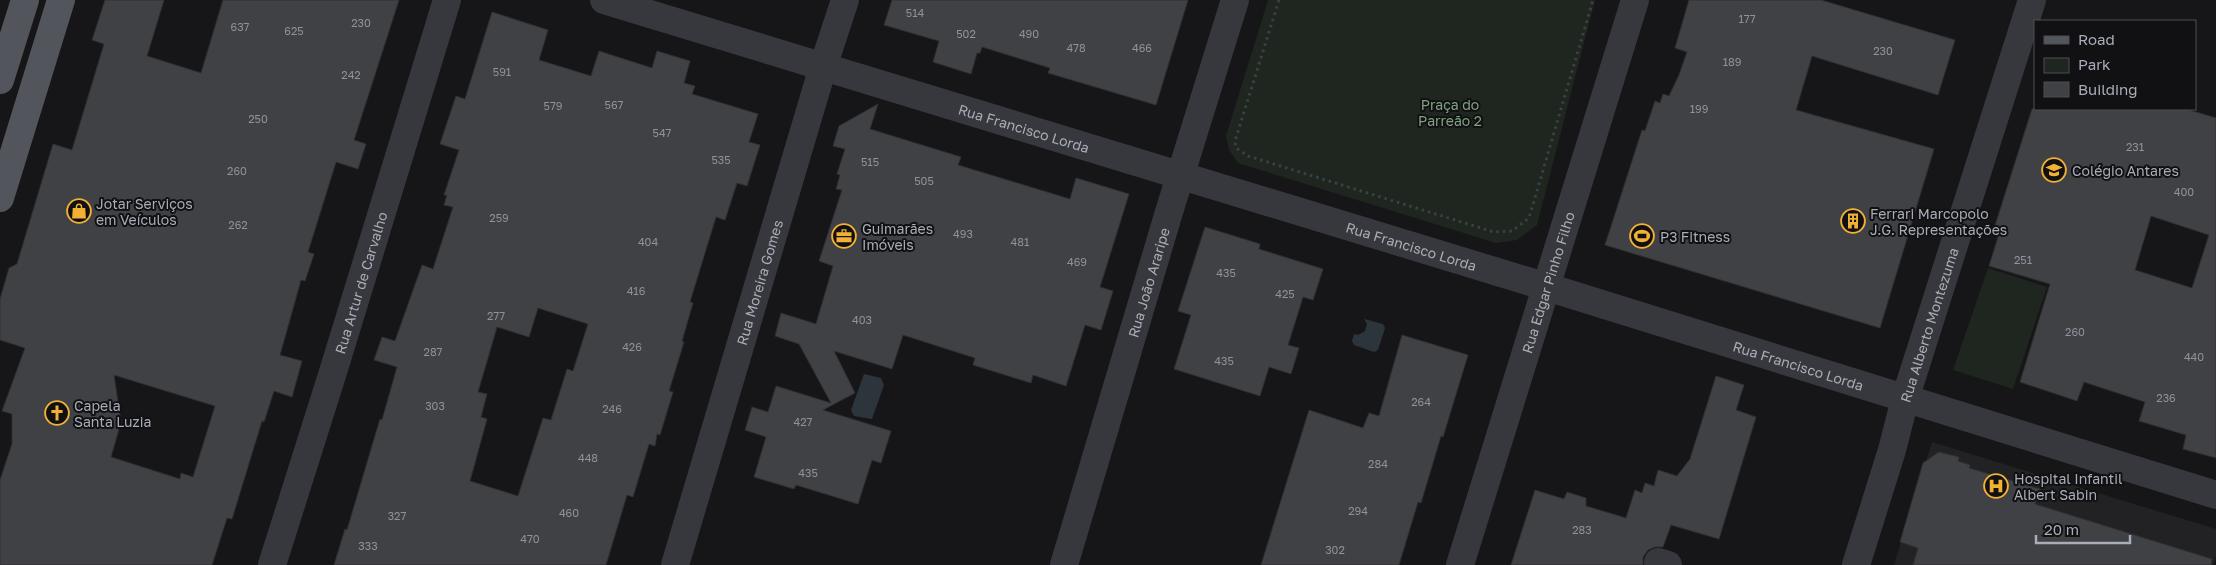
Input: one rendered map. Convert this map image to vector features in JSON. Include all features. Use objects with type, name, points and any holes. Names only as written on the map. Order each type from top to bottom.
[{"type":"main road","points":[[0,80],[25,0]]},
{"type":"main road","points":[[0,198],[61,0]]},
{"type":"street","name":"Rua Artur de Carvalho","points":[[272,565],[447,0]]},
{"type":"street","name":"Rua Francisco Lorda","points":[[604,0],[1547,287],[2216,495]]},
{"type":"street","name":"Rua Moreira Gomes","points":[[675,565],[823,67],[845,0]]},
{"type":"street","name":"Rua João Araripe","points":[[1064,565],[1180,175],[1235,0]]},
{"type":"street","name":"Rua Edgar Pinho Filho","points":[[1460,565],[1635,0]]},
{"type":"street","name":"Rua Alberto Montezuma","points":[[1856,565],[1892,450],[1905,399],[2032,0]]},
{"type":"path","points":[[1279,0],[1236,140],[1236,148],[1248,156],[1494,232],[1512,231],[1529,218],[1593,0]]},
{"type":"shaded area","points":[[1364,319],[1383,324],[1385,328],[1378,350],[1374,352],[1354,345],[1352,341],[1354,334],[1358,335],[1365,331],[1367,324]]},
{"type":"shaded area","points":[[864,374],[881,378],[884,385],[872,419],[854,416],[851,410]]},
{"type":"shaded area","name":"Hospital Infantil Albert Sabin","points":[[1932,442],[2216,529],[2216,557],[2213,565],[1894,565]]},
{"type":"green space","name":"Praça do Parreão 2","points":[[1268,0],[1595,0],[1537,225],[1517,240],[1496,243],[1238,163],[1229,150],[1226,136]]},
{"type":"green space","points":[[1988,268],[2047,287],[2013,389],[1953,370]]},
{"type":"building","points":[[105,0],[164,0],[147,56],[201,73],[223,0],[399,0],[354,140],[366,144],[358,169],[336,162],[308,252],[314,254],[305,281],[301,280],[280,355],[302,361],[292,397],[274,391],[264,422],[262,421],[232,519],[227,518],[212,565],[0,565],[0,480],[12,444],[12,414],[2,411],[25,348],[0,340],[0,299],[9,268],[17,264],[53,144],[72,150],[104,44],[92,40]],"holes":[[[114,375],[215,406],[193,477],[181,473],[180,479],[111,457],[121,422]]]},
{"type":"building","points":[[892,0],[1188,0],[1156,105],[1048,73],[1050,68],[982,47],[980,53],[977,53],[971,74],[933,62],[939,41],[884,25]]},
{"type":"building","points":[[1689,0],[1821,0],[1955,40],[1938,95],[1812,56],[1796,110],[1934,149],[1880,328],[1605,245],[1642,130],[1645,131],[1655,101],[1660,103],[1663,94],[1669,96],[1687,52],[1675,48]]},
{"type":"building","points":[[492,12],[548,30],[539,60],[591,76],[599,51],[652,68],[657,51],[690,61],[684,83],[695,86],[692,94],[758,114],[749,142],[760,145],[747,186],[737,183],[725,220],[716,217],[690,302],[693,303],[682,341],[684,342],[669,391],[673,392],[660,435],[657,434],[655,446],[649,444],[633,497],[627,495],[606,565],[334,565],[345,529],[347,530],[380,419],[382,420],[397,367],[374,360],[382,337],[395,341],[422,265],[433,269],[453,207],[444,205],[447,195],[444,195],[459,150],[440,144],[456,96],[465,99]],"holes":[[[538,308],[588,324],[573,371],[567,369],[551,420],[543,418],[518,496],[470,481],[487,419],[481,417],[487,394],[478,392],[497,327],[529,337]]]},
{"type":"building","points":[[878,104],[870,129],[961,157],[958,165],[1070,199],[1076,178],[1129,194],[1100,287],[1113,291],[1101,330],[1085,325],[1066,386],[1033,375],[1031,383],[973,365],[975,358],[903,335],[892,369],[834,351],[855,393],[823,410],[891,431],[881,463],[872,460],[858,504],[796,485],[794,489],[754,477],[766,437],[745,430],[752,407],[768,412],[776,386],[831,403],[799,344],[775,336],[781,313],[816,324],[833,266],[819,261],[842,190],[836,189],[840,175],[837,174],[845,149],[833,146],[839,126]]},
{"type":"building","points":[[2032,109],[2189,110],[2216,118],[2216,458],[2183,449],[2186,435],[2139,421],[2145,402],[2084,382],[2077,401],[2020,382],[2050,284],[1989,266],[1999,234],[1993,232]],"holes":[[[2151,216],[2209,235],[2192,288],[2135,270]]]},
{"type":"building","points":[[1205,227],[1260,244],[1259,249],[1323,269],[1313,300],[1303,297],[1288,345],[1299,348],[1291,374],[1269,367],[1260,396],[1174,369],[1191,315],[1178,311]]},
{"type":"building","points":[[1402,335],[1468,355],[1443,437],[1441,436],[1421,503],[1418,502],[1399,565],[1261,565],[1309,410],[1363,428],[1369,413],[1379,416]]},
{"type":"building","points":[[1716,376],[1744,385],[1736,410],[1756,417],[1719,539],[1671,525],[1663,547],[1655,547],[1648,550],[1643,557],[1643,565],[1511,565],[1535,490],[1564,499],[1567,492],[1586,498],[1586,506],[1626,518],[1635,490],[1642,493],[1645,483],[1654,486],[1658,470],[1677,476],[1690,459]]},
{"type":"building","name":"Hospital Infantil Albert Sabin","points":[[1939,452],[1959,457],[1958,461],[1970,465],[1969,468],[2040,489],[2035,504],[2212,559],[2211,565],[1913,565],[1918,548],[1900,542],[1923,463]]},
{"type":"place","name":"Colégio Antares","points":[[2054,170]]},
{"type":"place","name":"Jotar Serviços em Veículos","points":[[79,211]]},
{"type":"place","name":"Ferrari Marcopolo J.G. Representações","points":[[1853,221]]},
{"type":"place","name":"Guimarães Imóveis","points":[[844,236]]},
{"type":"place","name":"P3 Fitness","points":[[1642,236]]},
{"type":"place","name":"Capela Santa Luzia","points":[[57,413]]},
{"type":"place","name":"Hospital Infantil Albert Sabin","points":[[1996,486]]}]
